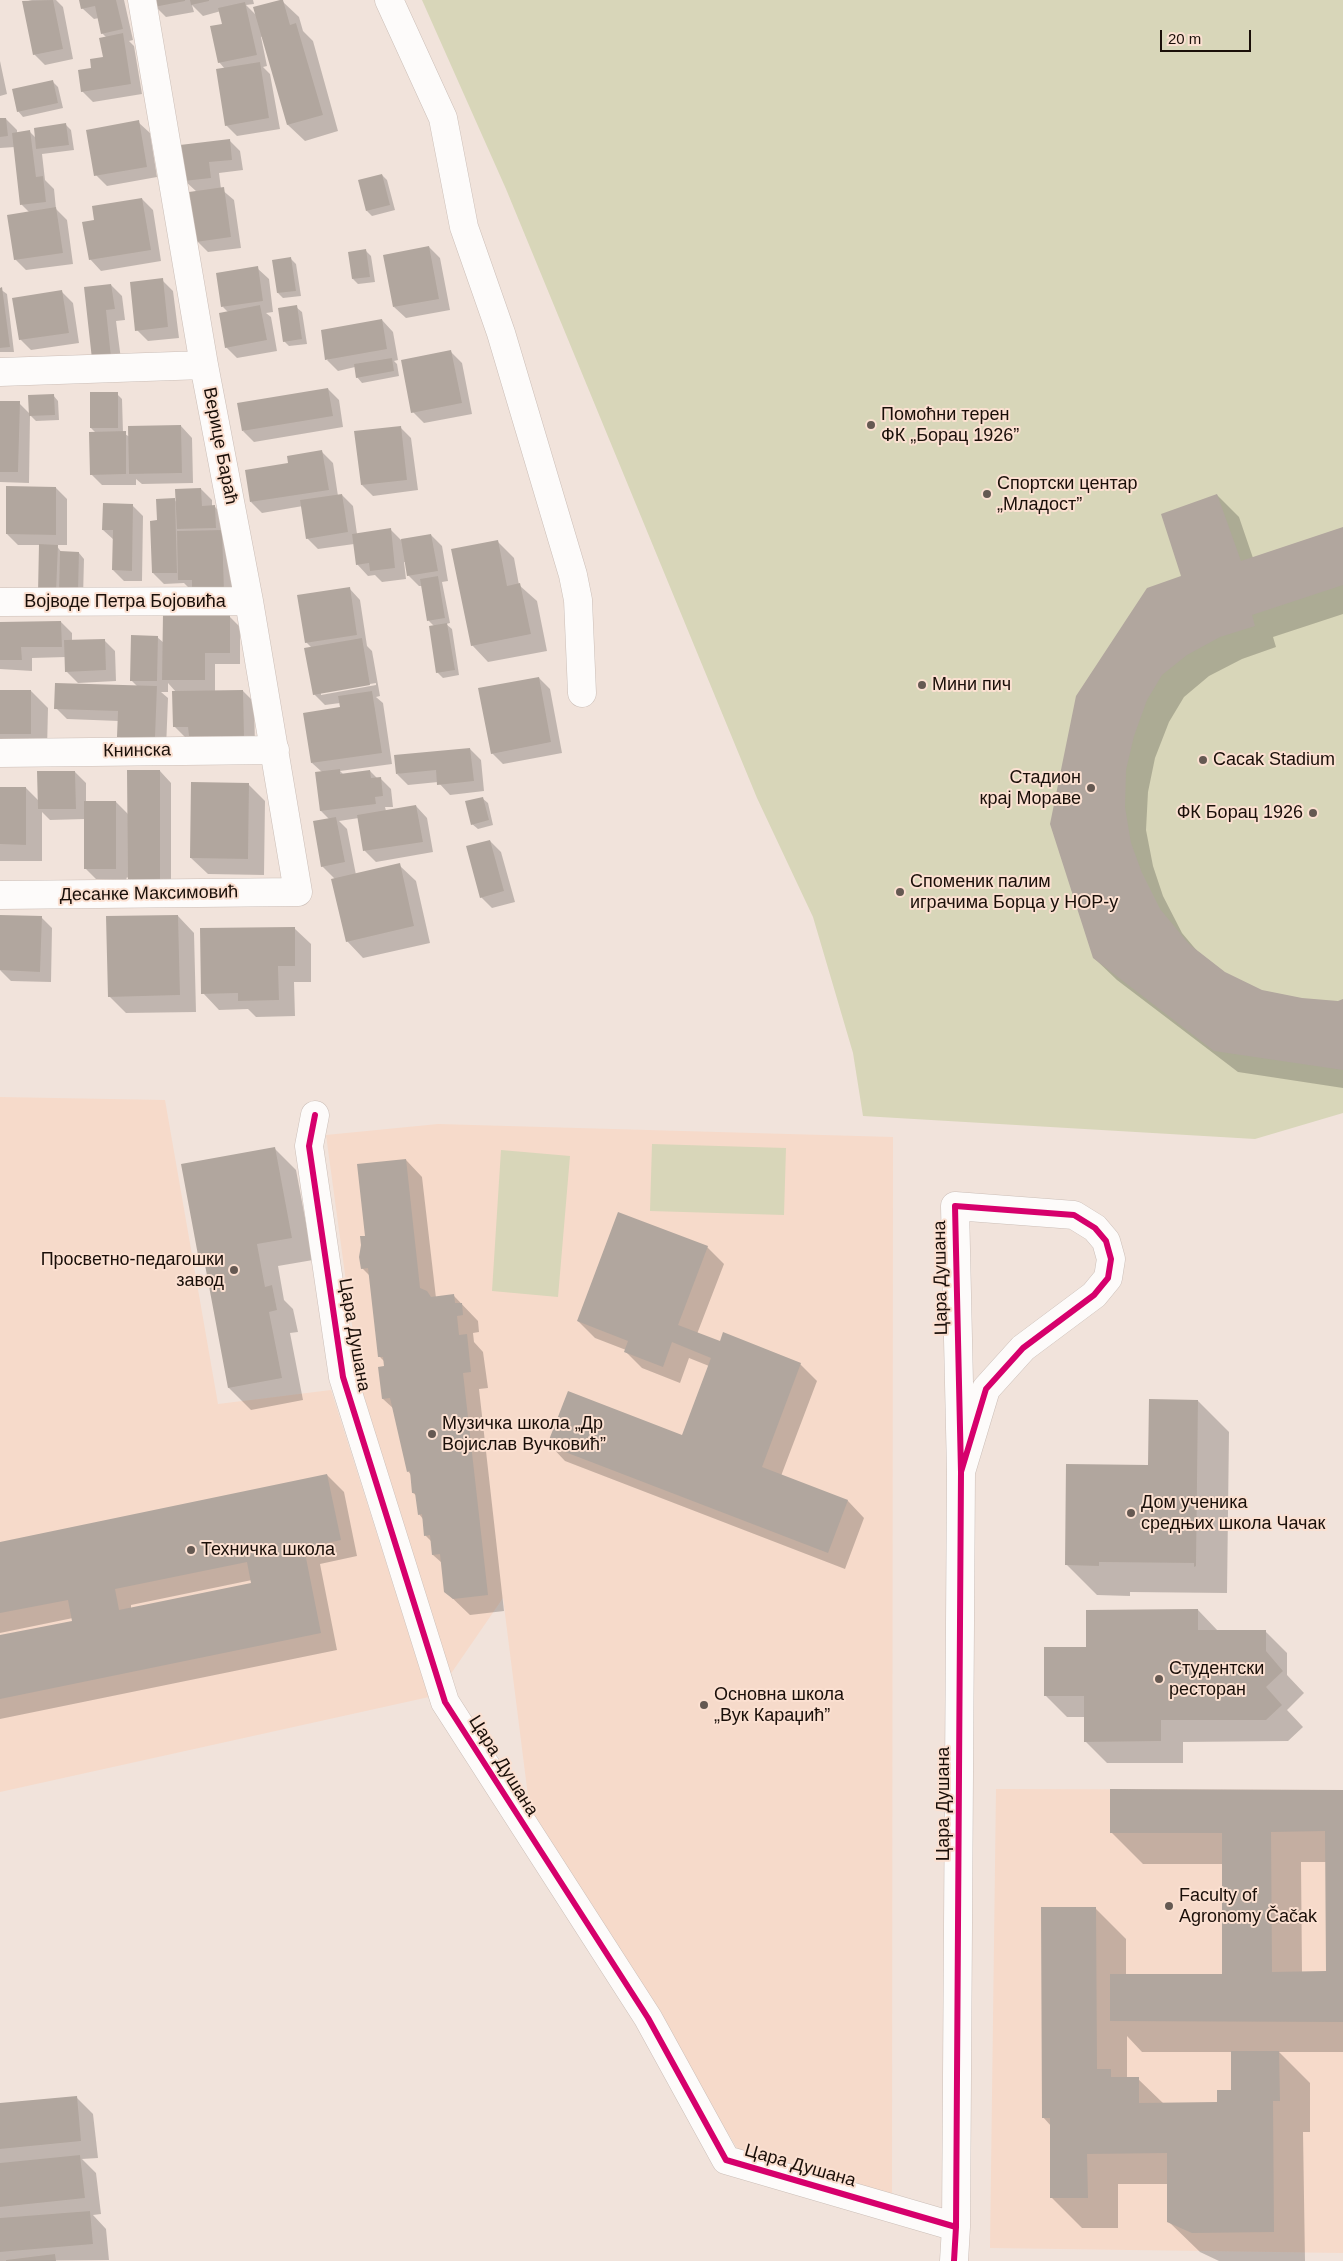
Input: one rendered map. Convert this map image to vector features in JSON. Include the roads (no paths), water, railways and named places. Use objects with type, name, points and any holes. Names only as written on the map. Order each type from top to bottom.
[{"type":"street","name":"Верице Бараћ","points":[[142,0],[204,365],[250,601],[298,892]]},
{"type":"street","points":[[389,0],[443,118],[464,227],[501,333],[573,575],[578,600],[582,694]]},
{"type":"street","points":[[0,372],[204,365]]},
{"type":"street","name":"Војводе Петра Бојовића","points":[[0,602],[250,601]]},
{"type":"street","name":"Книнска","points":[[0,753],[274,750]]},
{"type":"street","name":"Десанке Максимовић","points":[[0,896],[298,892]]},
{"type":"street","name":"Цара Душана","points":[[314,1114],[309,1146],[343,1377],[445,1702],[648,2018],[726,2160],[956,2227]]},
{"type":"street","name":"Цара Душана","points":[[954,2261],[956,2227],[961,1472],[954,1206],[1074,1215],[1095,1228],[1106,1241],[1111,1259],[1108,1278],[1094,1295],[1022,1348],[986,1389],[961,1472]]},
{"type":"place","name":"Помоћни терен ФК „Борац 1926”","points":[[871,425]]},
{"type":"place","name":"Спортски центар „Младост”","points":[[987,494]]},
{"type":"place","name":"Мини пич","points":[[922,685]]},
{"type":"place","name":"Cacak Stadium","points":[[1203,760]]},
{"type":"place","name":"Стадион крај Мораве","points":[[1091,788]]},
{"type":"place","name":"ФК Борац 1926","points":[[1313,813]]},
{"type":"place","name":"Споменик палим играчима Борца у НОР-у","points":[[900,892]]},
{"type":"place","name":"Просветно-педагошки завод","points":[[234,1270]]},
{"type":"place","name":"Музичка школа „Др Војислав Вучковић”","points":[[432,1434]]},
{"type":"place","name":"Дом ученика средњих школа Чачак","points":[[1131,1513]]},
{"type":"place","name":"Техничка школа","points":[[191,1550]]},
{"type":"place","name":"Студентски ресторан","points":[[1159,1679]]},
{"type":"place","name":"Основна школа „Вук Караџић”","points":[[704,1705]]},
{"type":"place","name":"Faculty of Agronomy Čačak","points":[[1169,1906]]}]
